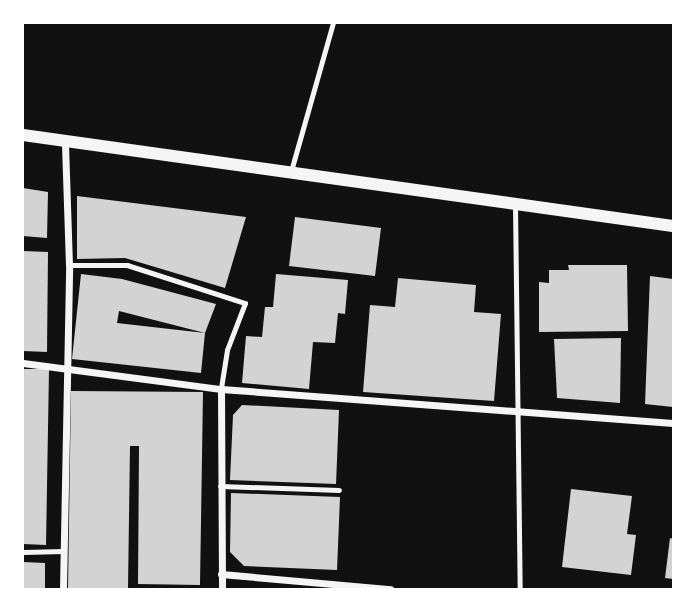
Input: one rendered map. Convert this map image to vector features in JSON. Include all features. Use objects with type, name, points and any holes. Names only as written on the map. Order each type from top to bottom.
[{"type":"street","points":[[23,135],[290,174],[514,201],[673,226]]},
{"type":"street","points":[[63,589],[65,367],[69,265],[65,142]]},
{"type":"street","points":[[23,363],[221,389],[517,414],[673,423]]},
{"type":"street","points":[[221,389],[222,589]]},
{"type":"street","points":[[221,574],[390,589]]},
{"type":"lane","points":[[290,174],[333,23]]},
{"type":"lane","points":[[514,201],[520,589]]},
{"type":"lane","points":[[69,265],[127,265],[245,303],[227,350],[221,389]]},
{"type":"lane","points":[[220,486],[339,490]]},
{"type":"lane","points":[[23,552],[64,551]]},
{"type":"building","points":[[23,188],[48,192],[47,238],[23,236]]},
{"type":"building","points":[[77,196],[246,217],[225,288],[125,258],[77,259]]},
{"type":"building","points":[[295,217],[381,228],[375,276],[289,266]]},
{"type":"building","points":[[23,251],[48,252],[47,352],[23,351]]},
{"type":"building","points":[[568,265],[627,265],[628,331],[539,332],[539,282],[549,283],[549,270],[569,270]]},
{"type":"building","points":[[81,274],[122,279],[216,304],[205,333],[201,373],[72,359]],"holes":[[[119,311],[205,333],[117,323]]]},
{"type":"building","points":[[276,274],[348,280],[345,314],[338,313],[335,343],[313,342],[309,389],[242,383],[246,336],[262,337],[265,307],[273,307]]},
{"type":"building","points":[[650,276],[673,279],[673,407],[645,404]]},
{"type":"building","points":[[398,278],[476,285],[474,312],[501,314],[494,401],[363,392],[370,305],[395,307]]},
{"type":"building","points":[[621,338],[620,403],[557,398],[554,339]]},
{"type":"building","points":[[23,369],[49,369],[46,545],[23,544]]},
{"type":"building","points":[[71,391],[203,392],[200,585],[138,584],[139,446],[130,446],[128,589],[68,589]]},
{"type":"building","points":[[242,405],[339,410],[336,484],[230,480],[233,415]]},
{"type":"building","points":[[571,489],[632,496],[627,534],[636,535],[631,575],[562,567]]},
{"type":"building","points":[[231,493],[340,497],[337,570],[244,566],[230,552]]},
{"type":"building","points":[[670,538],[673,539],[673,579],[665,578]]},
{"type":"building","points":[[23,562],[45,563],[45,589],[23,589]]}]
